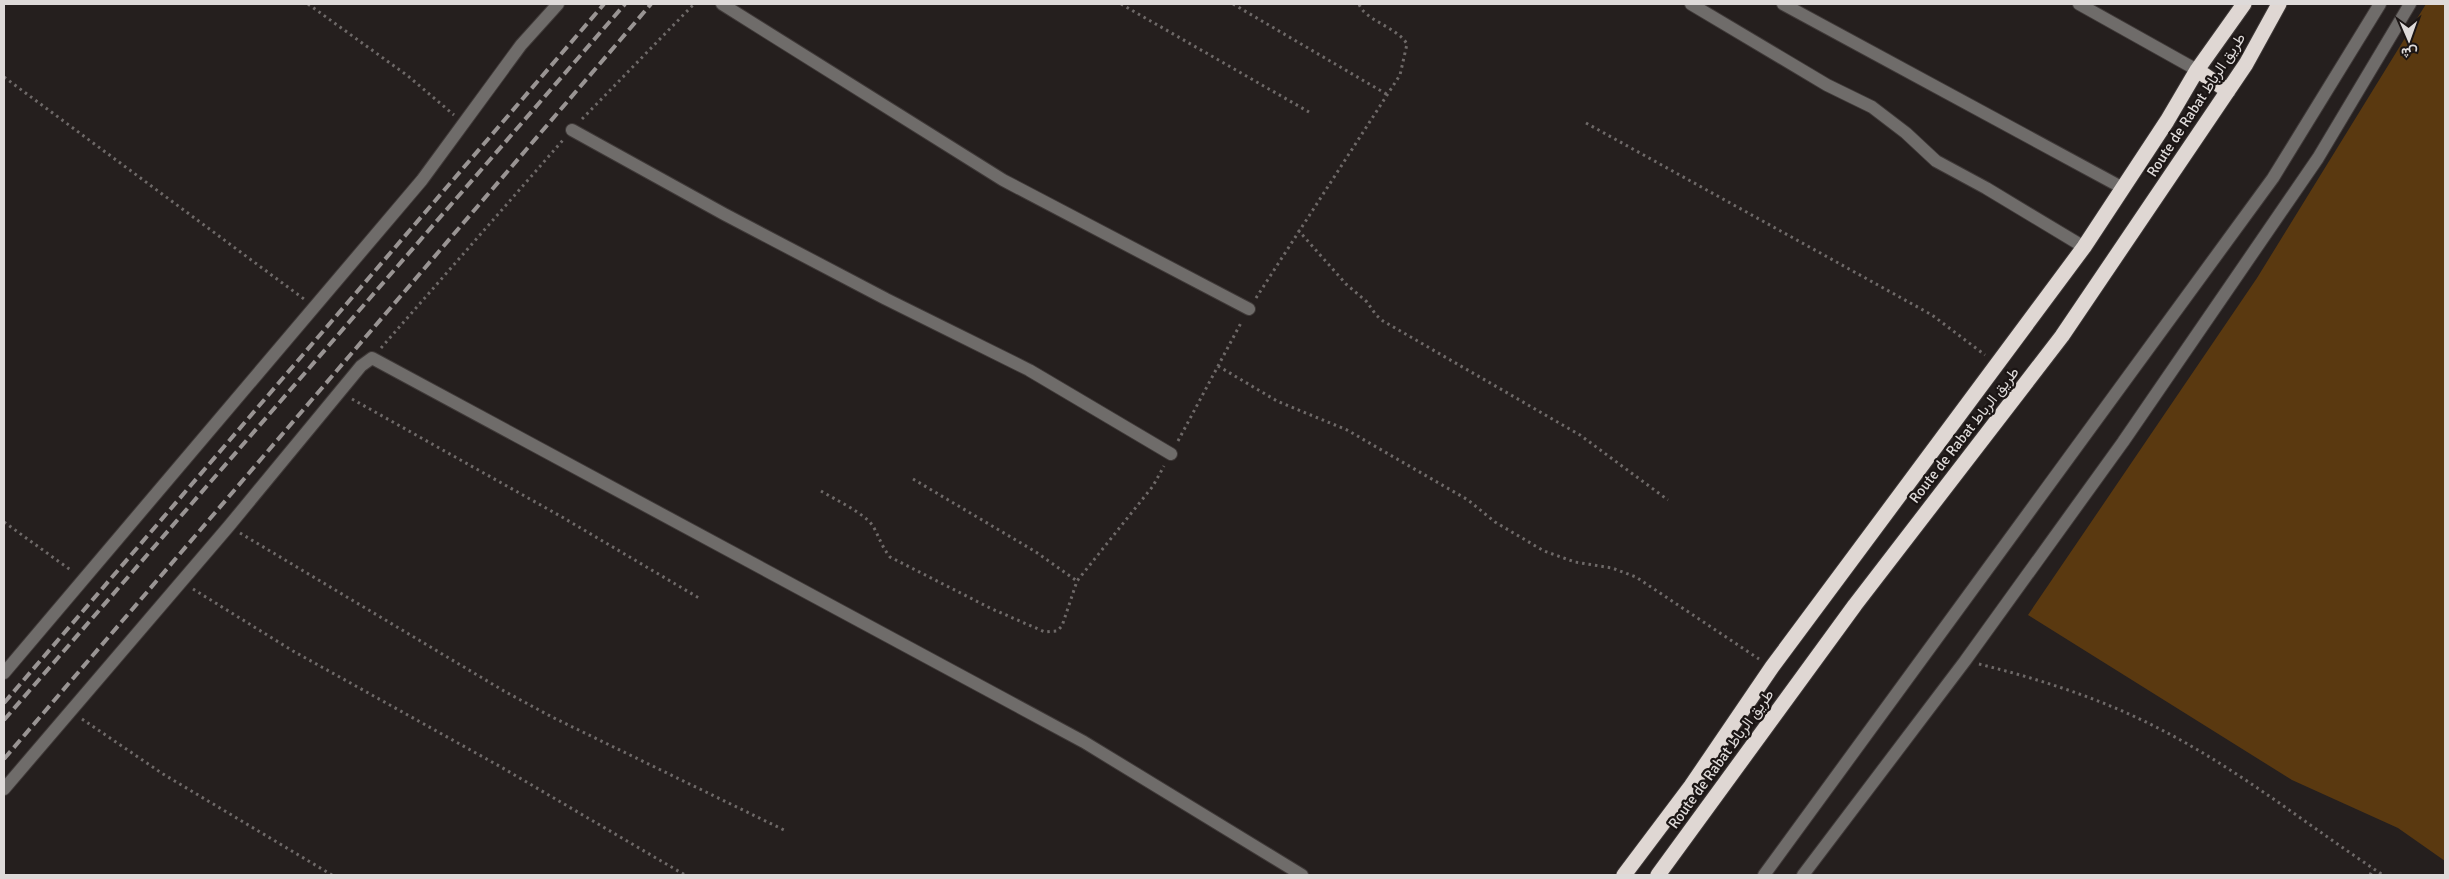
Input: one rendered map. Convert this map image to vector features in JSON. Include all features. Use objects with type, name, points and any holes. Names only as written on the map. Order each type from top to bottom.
[{"type":"highway","name":"Route de Rabat طريق الرباط","points":[[1624,875],[1691,786],[1772,667],[2084,247],[2121,187],[2167,121],[2197,70],[2244,4]]},
{"type":"highway","name":"Route de Rabat طريق الرباط","points":[[1658,875],[1855,605],[2062,336],[2246,64],[2279,4]]},
{"type":"highway","points":[[2197,70],[2228,91]]},
{"type":"street","points":[[4,673],[422,180],[521,45],[558,4]]},
{"type":"street","points":[[722,4],[1003,180],[1249,309]]},
{"type":"street","points":[[1691,4],[1828,85],[1872,107],[1906,133],[1936,161],[1986,188],[2084,247]]},
{"type":"street","points":[[1783,4],[2121,187]]},
{"type":"street","points":[[2079,4],[2197,70]]},
{"type":"street","points":[[1764,875],[2273,178],[2380,4]]},
{"type":"street","points":[[1803,875],[1965,660],[2123,442],[2318,158],[2410,4]]},
{"type":"street","points":[[572,130],[724,214],[886,300],[1029,370],[1171,454]]},
{"type":"street","points":[[4,789],[182,582],[361,366],[372,358],[1084,742],[1302,875]]},
{"type":"path","points":[[308,4],[408,76],[464,124]]},
{"type":"path","points":[[372,358],[572,130],[694,4]]},
{"type":"path","points":[[1121,4],[1309,112]]},
{"type":"path","points":[[1233,4],[1388,95]]},
{"type":"path","points":[[821,491],[864,516],[872,526],[881,547],[890,557],[990,608],[1045,632],[1057,631],[1062,626],[1077,581],[1153,486],[1249,309],[1298,230],[1400,75],[1407,44],[1403,36],[1366,14],[1360,9],[1359,4]]},
{"type":"path","points":[[4,77],[314,307]]},
{"type":"path","points":[[1586,123],[1932,315],[1998,364]]},
{"type":"path","points":[[1298,230],[1346,284],[1367,302],[1383,321],[1580,435],[1668,500]]},
{"type":"path","points":[[1218,366],[1277,401],[1347,430],[1468,500],[1495,522],[1544,550],[1575,562],[1612,568],[1636,577],[1772,667]]},
{"type":"path","points":[[340,392],[562,517],[699,598]]},
{"type":"path","points":[[913,479],[1036,552],[1077,581]]},
{"type":"path","points":[[4,522],[83,580]]},
{"type":"path","points":[[229,526],[504,691],[784,830]]},
{"type":"path","points":[[182,582],[293,651],[501,767],[686,875]]},
{"type":"path","points":[[1965,660],[2004,670],[2085,696],[2154,726],[2258,788],[2383,875]]},
{"type":"path","points":[[71,711],[163,774],[332,875]]},
{"type":"path","points":[[2370,875],[2373,869]]},
{"type":"shaded area","points":[[2426,4],[2445,4],[2445,861],[2398,828],[2292,780],[2028,615],[2257,278]]},
{"type":"railway","points":[[4,703],[604,4]]},
{"type":"railway","points":[[4,720],[625,4]]},
{"type":"railway","points":[[4,759],[651,4]]}]
